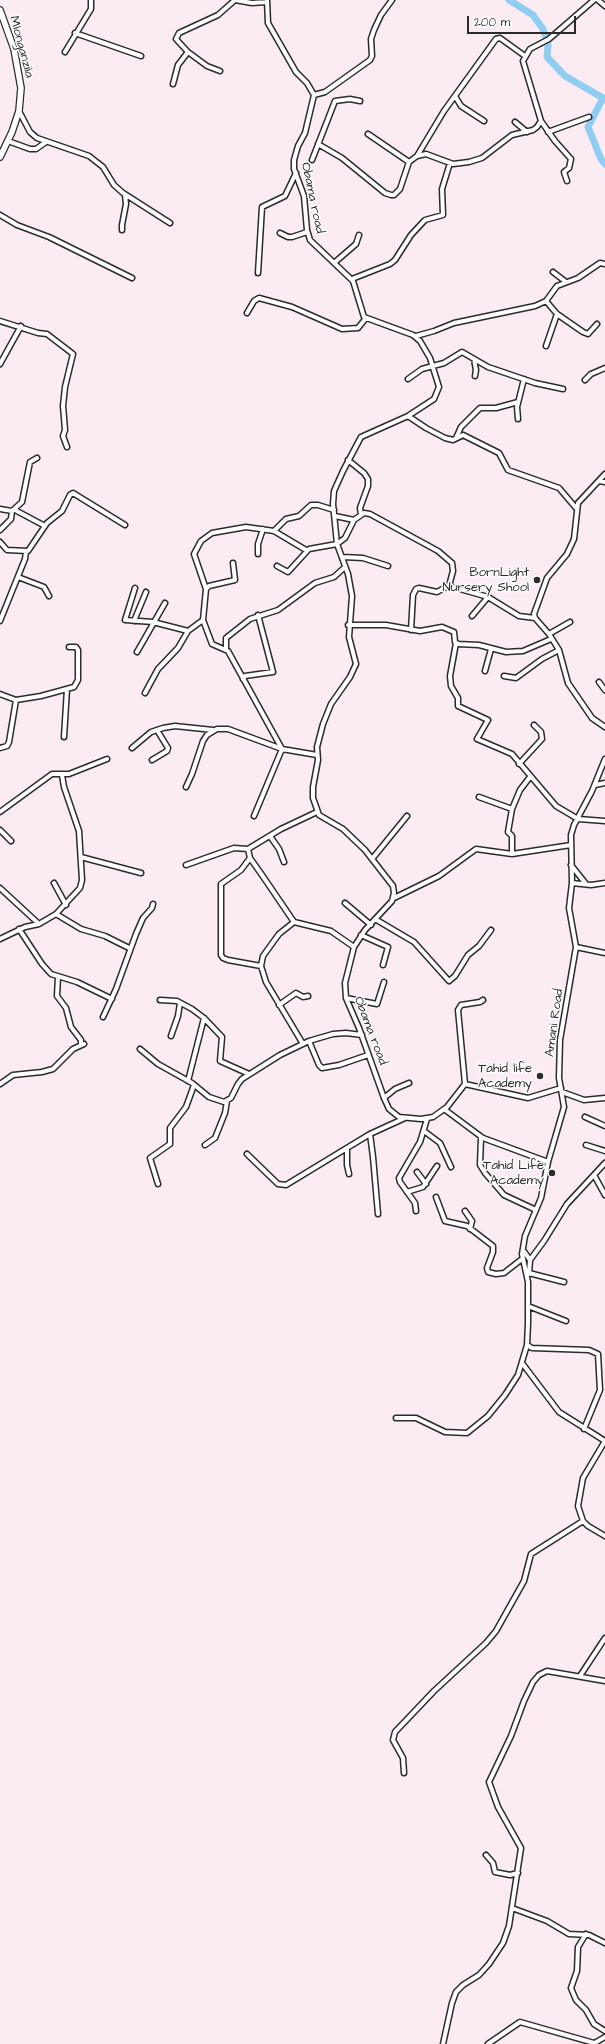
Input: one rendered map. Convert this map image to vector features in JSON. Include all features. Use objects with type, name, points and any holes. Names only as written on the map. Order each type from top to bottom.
[{"type":"street","points":[[65,52],[75,33],[91,9],[91,0]]},
{"type":"street","points":[[220,71],[208,66],[188,52],[176,39],[177,35],[183,30],[218,15],[234,0],[252,3],[267,1],[268,22],[296,72],[314,95],[325,92],[370,60],[372,56],[371,39],[374,30],[381,15],[392,0]]},
{"type":"street","points":[[567,181],[564,172],[569,168],[571,159],[548,132],[541,121],[524,68],[525,56],[530,49],[549,39],[594,0]]},
{"type":"street","points":[[598,0],[605,6]]},
{"type":"street","name":"Mlonganzila","points":[[0,10],[19,70],[21,88],[19,111],[8,141],[0,157]]},
{"type":"street","points":[[75,33],[141,56]]},
{"type":"street","points":[[318,144],[342,158],[385,193],[391,195],[397,192],[402,184],[410,162],[417,156],[422,145],[455,96],[498,38],[525,56]]},
{"type":"street","points":[[173,84],[178,64],[188,52]]},
{"type":"street","name":"Obama road","points":[[314,95],[305,133],[294,157],[294,169],[304,196],[307,232],[313,244],[352,279]]},
{"type":"street","points":[[455,96],[461,106],[484,121]]},
{"type":"street","points":[[312,160],[335,101],[350,99],[360,101]]},
{"type":"street","points":[[19,111],[30,132],[37,138],[80,152],[94,160],[103,167],[114,185],[125,195],[170,223]]},
{"type":"street","points":[[548,132],[589,117]]},
{"type":"street","points":[[417,156],[426,154],[450,163],[461,164],[479,159],[512,135],[527,132],[537,127],[541,121]]},
{"type":"street","points":[[515,122],[527,132]]},
{"type":"street","points":[[368,134],[410,162]]},
{"type":"street","points":[[8,141],[30,149],[36,149],[46,142]]},
{"type":"street","points":[[450,163],[442,189],[443,215],[425,220],[412,235],[395,260],[390,264],[352,279],[362,315],[366,318],[416,336],[426,350],[433,366],[439,387],[437,395],[408,416],[361,437],[348,460],[334,491],[337,544],[346,567],[352,596],[348,625],[349,637],[356,664],[355,669],[331,704],[318,741],[313,787],[317,812],[331,823],[343,829],[372,858],[393,886],[394,898],[439,876],[476,849],[512,854],[571,846]]},
{"type":"street","points":[[258,273],[262,207],[285,196],[296,173]]},
{"type":"street","points":[[122,230],[126,204],[125,195]]},
{"type":"street","points":[[0,215],[17,225],[49,237],[132,278]]},
{"type":"street","points":[[280,233],[284,236],[292,237],[307,232]]},
{"type":"street","points":[[334,263],[356,244],[359,235]]},
{"type":"street","points":[[416,336],[454,323],[529,308],[546,301],[554,289],[566,282],[578,278],[600,263],[605,264]]},
{"type":"street","points":[[553,272],[566,282]]},
{"type":"street","points":[[247,313],[254,301],[259,298],[292,306],[342,329],[358,328],[366,318]]},
{"type":"street","points":[[546,301],[557,314],[583,332],[588,334],[596,324]]},
{"type":"street","points":[[546,346],[557,314]]},
{"type":"street","points":[[0,320],[38,333],[47,334],[73,354],[65,387],[63,406],[65,427],[63,436],[67,448]]},
{"type":"street","points":[[0,364],[20,326]]},
{"type":"street","points":[[408,379],[422,369],[449,360],[460,352],[488,367],[524,379],[563,389]]},
{"type":"street","points":[[474,359],[476,370],[474,376]]},
{"type":"street","points":[[585,380],[591,374],[605,368]]},
{"type":"street","points":[[518,419],[518,402],[524,379]]},
{"type":"street","points":[[456,438],[461,428],[480,408],[496,408],[518,402]]},
{"type":"street","points":[[408,416],[432,432],[450,439],[462,436],[498,452],[508,470],[556,486],[563,490],[576,508]]},
{"type":"street","points":[[0,530],[11,519],[13,510],[23,498],[30,462],[37,458]]},
{"type":"street","points":[[348,460],[364,473],[368,479],[368,486],[360,506],[360,515]]},
{"type":"street","points":[[605,474],[582,496],[576,508],[576,530],[574,539],[567,554],[547,578],[534,610],[535,618],[549,634],[558,650],[568,683],[592,718],[605,727]]},
{"type":"street","points":[[599,481],[605,482]]},
{"type":"street","points":[[0,621],[18,577],[26,552],[45,526],[62,511],[73,493],[125,525]]},
{"type":"street","points":[[274,531],[286,519],[299,516],[311,505],[318,505],[334,510]]},
{"type":"street","points":[[0,509],[13,510],[45,526]]},
{"type":"street","points":[[277,566],[288,572],[306,550],[337,544],[346,538],[354,520],[364,512],[373,515],[447,557],[451,561],[453,567],[450,586]]},
{"type":"street","points":[[335,516],[354,520]]},
{"type":"street","points":[[226,650],[212,644],[203,620],[206,588],[194,554],[201,541],[214,532],[246,527],[274,531],[306,550]]},
{"type":"street","points":[[258,554],[258,544],[263,529]]},
{"type":"street","points":[[0,542],[7,550],[26,552]]},
{"type":"street","points":[[343,557],[363,558],[388,566]]},
{"type":"street","points":[[206,588],[235,580],[233,563]]},
{"type":"street","points":[[282,749],[226,650],[226,638],[250,619],[258,615],[278,610],[317,581],[334,577],[346,567]]},
{"type":"street","points":[[18,577],[44,587],[49,596]]},
{"type":"street","points":[[411,630],[412,599],[416,589],[422,588],[437,592],[450,586],[488,597],[519,616],[535,618]]},
{"type":"street","points":[[135,588],[124,618],[134,622],[153,622],[188,631]]},
{"type":"street","points":[[134,622],[146,592]]},
{"type":"street","points":[[472,616],[488,597]]},
{"type":"street","points":[[137,652],[165,603]]},
{"type":"street","points":[[243,679],[246,676],[273,672],[258,615]]},
{"type":"street","points":[[145,694],[154,674],[178,648],[188,631],[203,620]]},
{"type":"street","points":[[549,634],[570,622]]},
{"type":"street","points":[[348,625],[386,625],[420,631],[443,627],[454,632],[456,643],[450,676],[451,686],[458,698],[458,706],[488,720],[477,739],[494,748],[511,753],[556,806],[578,819],[605,821]]},
{"type":"street","points":[[456,643],[491,648],[506,652],[518,652],[533,648],[551,639]]},
{"type":"street","points":[[0,694],[16,700],[41,696],[74,687],[78,680],[78,650],[76,647],[69,647]]},
{"type":"street","points":[[485,671],[491,648]]},
{"type":"street","points":[[504,676],[516,678],[542,659],[558,650]]},
{"type":"street","points":[[599,682],[605,690]]},
{"type":"street","points":[[64,737],[67,689]]},
{"type":"street","points":[[0,748],[6,746],[9,742],[16,700]]},
{"type":"street","points":[[519,764],[541,741],[541,732],[534,725]]},
{"type":"street","points":[[132,748],[157,730],[175,726],[213,730],[228,729],[282,749],[317,755]]},
{"type":"street","points":[[152,760],[167,751],[168,748],[157,730]]},
{"type":"street","points":[[186,787],[194,770],[202,741],[207,734],[213,730]]},
{"type":"street","points":[[254,816],[282,749]]},
{"type":"street","points":[[0,812],[52,774],[62,775],[107,759]]},
{"type":"street","name":"Amani Road","points":[[396,1418],[416,1418],[445,1432],[467,1433],[488,1416],[506,1395],[518,1375],[522,1363],[527,1345],[528,1306],[528,1282],[522,1259],[525,1236],[542,1198],[548,1162],[564,1107],[559,1078],[560,1040],[576,947],[569,908],[572,883],[572,830],[595,784],[605,759]]},
{"type":"street","points":[[0,939],[19,929],[39,924],[56,914],[66,905],[81,884],[78,827],[64,787],[62,775]]},
{"type":"street","points":[[512,854],[512,836],[508,832],[512,809],[520,790],[530,777]]},
{"type":"street","points":[[595,784],[605,783]]},
{"type":"street","points":[[478,797],[512,809]]},
{"type":"street","points":[[186,865],[234,848],[248,849],[281,828],[317,812]]},
{"type":"street","points":[[372,858],[406,816]]},
{"type":"street","points":[[0,830],[11,841]]},
{"type":"street","points":[[270,836],[279,848],[284,862]]},
{"type":"street","points":[[248,849],[250,858],[294,922],[310,924],[331,931],[354,947]]},
{"type":"street","points":[[80,857],[141,873]]},
{"type":"street","points":[[250,858],[241,870],[221,884],[221,955],[222,958],[228,960],[261,966]]},
{"type":"street","points":[[571,865],[586,884]]},
{"type":"street","points":[[54,883],[66,905]]},
{"type":"street","points":[[572,883],[605,883]]},
{"type":"street","points":[[0,888],[39,924]]},
{"type":"street","name":"Obama road","points":[[394,898],[361,935],[354,947],[345,983],[346,998],[362,1035],[368,1055],[389,1109],[393,1113],[405,1118],[427,1119]]},
{"type":"street","points":[[346,903],[371,925]]},
{"type":"street","points":[[103,1017],[112,999],[129,948],[143,918],[152,908],[153,904]]},
{"type":"street","points":[[56,914],[81,929],[104,936],[129,948]]},
{"type":"street","points":[[375,919],[414,942],[449,981],[455,976],[468,955],[479,946],[491,930]]},
{"type":"street","points":[[294,922],[275,939],[263,956],[261,966],[279,1005],[303,1044]]},
{"type":"street","points":[[19,929],[42,964],[51,974],[77,982],[112,999]]},
{"type":"street","points":[[361,935],[388,947],[384,965]]},
{"type":"street","points":[[576,947],[605,953]]},
{"type":"street","points":[[0,1084],[13,1075],[42,1072],[53,1068],[73,1049],[82,1045],[71,1027],[66,1008],[57,996],[58,977]]},
{"type":"street","points":[[346,998],[377,1004],[384,982]]},
{"type":"street","points":[[279,1005],[297,993],[303,997],[308,996]]},
{"type":"street","points":[[160,1000],[180,1003],[204,1018],[222,1038],[220,1062],[249,1074]]},
{"type":"street","points":[[416,1210],[415,1203],[399,1178],[424,1131],[427,1119],[444,1109],[465,1084],[458,1010],[461,1005],[480,1002],[483,1000]]},
{"type":"street","points":[[171,1036],[177,1021],[180,1003]]},
{"type":"street","points":[[188,1081],[204,1018]]},
{"type":"street","points":[[205,1145],[215,1138],[225,1113],[227,1101],[231,1098],[238,1084],[249,1074],[280,1055],[309,1041],[338,1032],[362,1035]]},
{"type":"street","points":[[309,1041],[322,1068],[339,1065],[368,1055]]},
{"type":"street","points":[[140,1049],[158,1064],[188,1081],[212,1099],[227,1101]]},
{"type":"street","points":[[384,1098],[395,1089],[409,1083]]},
{"type":"street","points":[[465,1084],[528,1098],[561,1090],[586,1100],[605,1098]]},
{"type":"street","points":[[158,1184],[150,1158],[170,1144],[172,1138],[169,1131],[172,1124],[186,1107],[194,1085]]},
{"type":"street","points":[[444,1109],[481,1137],[548,1162]]},
{"type":"street","points":[[585,1117],[605,1126]]},
{"type":"street","points":[[247,1154],[264,1172],[282,1185],[290,1183],[370,1134],[405,1118]]},
{"type":"street","points":[[424,1131],[440,1143],[451,1167]]},
{"type":"street","points":[[370,1134],[377,1189],[378,1214]]},
{"type":"street","points":[[481,1137],[480,1164],[485,1173],[504,1195],[536,1210]]},
{"type":"street","points":[[586,1145],[605,1151]]},
{"type":"street","points":[[347,1149],[347,1165],[349,1174]]},
{"type":"street","points":[[528,1282],[530,1260],[544,1241],[566,1204],[605,1163]]},
{"type":"street","points":[[407,1192],[422,1188],[437,1166]]},
{"type":"street","points":[[417,1172],[426,1184]]},
{"type":"street","points":[[594,1175],[605,1195]]},
{"type":"street","points":[[436,1196],[444,1221],[461,1223],[493,1246],[493,1252],[486,1268],[490,1273],[504,1273],[522,1259]]},
{"type":"street","points":[[465,1211],[472,1221],[470,1229]]},
{"type":"street","points":[[523,1250],[530,1260]]},
{"type":"street","points":[[529,1273],[564,1282]]},
{"type":"street","points":[[528,1306],[566,1322]]},
{"type":"street","points":[[527,1345],[532,1348],[589,1350],[598,1354],[600,1390],[584,1429]]},
{"type":"street","points":[[522,1363],[559,1412],[605,1441],[583,1478],[578,1506],[583,1521],[588,1526],[605,1536]]},
{"type":"street","points":[[404,1773],[403,1758],[393,1740],[395,1732],[434,1691],[486,1643],[496,1631],[524,1581],[531,1554],[583,1521]]},
{"type":"street","points":[[580,1676],[605,1638]]},
{"type":"street","points":[[443,2044],[452,2003],[456,1992],[479,1975],[495,1955],[507,1933],[518,1873],[520,1844],[494,1798],[489,1786],[490,1779],[511,1736],[533,1682],[539,1675],[547,1671],[605,1681]]},
{"type":"street","points":[[486,1855],[493,1863],[495,1872],[510,1875],[518,1873]]},
{"type":"street","points":[[512,1908],[547,1921],[569,1934],[586,1934],[605,1943]]},
{"type":"street","points":[[586,1934],[578,1947],[577,1971],[571,1988],[576,2000],[586,2010],[594,2024],[605,2031]]},
{"type":"street","points":[[488,2044],[520,2022],[593,2043],[605,2038]]},
{"type":"waterway","points":[[509,0],[533,15],[543,29],[548,44],[547,57],[565,76],[603,98],[588,127],[601,159],[605,164]]},
{"type":"place","name":"BornLight Nursery Shool","points":[[537,580]]},
{"type":"place","name":"Tahid life Academy","points":[[540,1076]]},
{"type":"place","name":"Tahid Life Academy","points":[[552,1173]]}]
